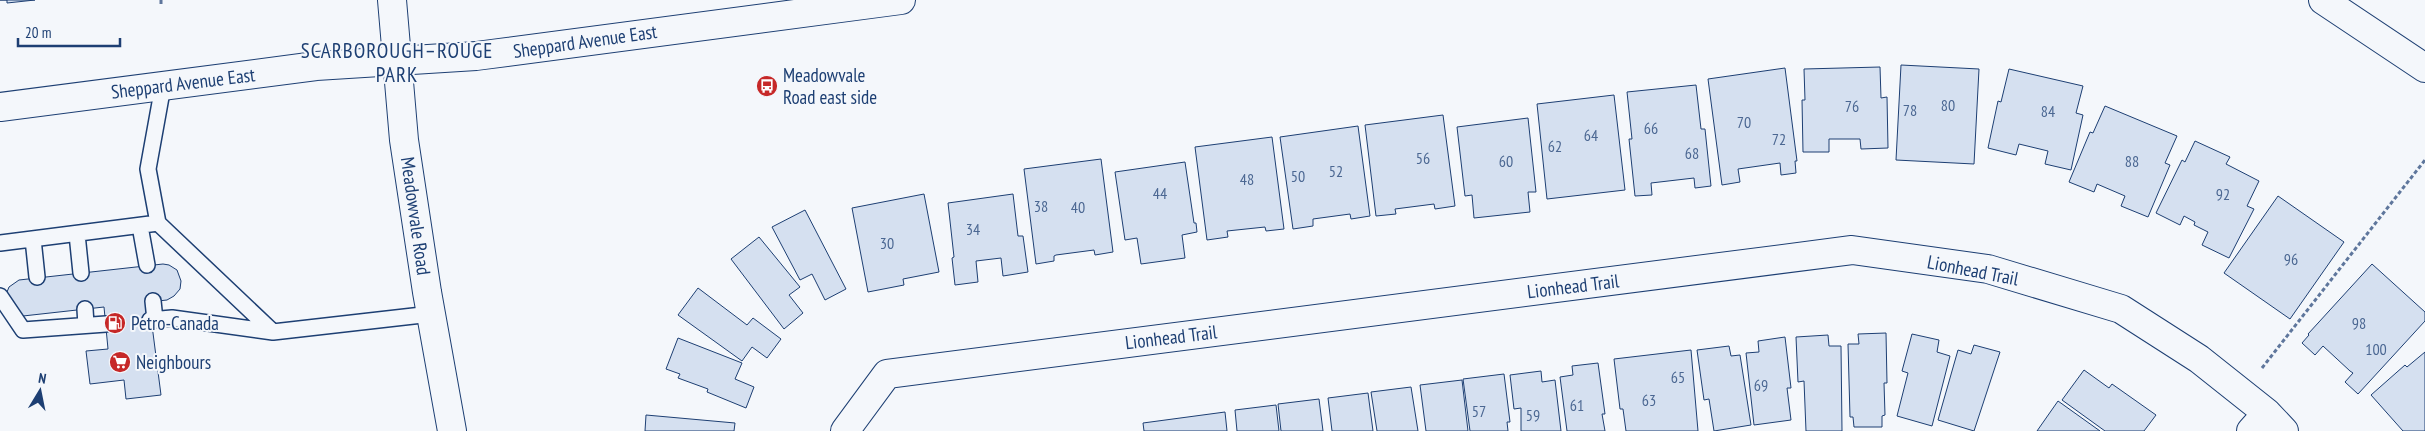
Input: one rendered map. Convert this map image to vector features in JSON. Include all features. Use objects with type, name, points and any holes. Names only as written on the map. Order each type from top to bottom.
[{"type":"street","name":"Meadowvale Road","points":[[392,0],[404,140],[431,314],[452,431]]},
{"type":"street","name":"Sheppard Avenue East","points":[[0,107],[316,66],[476,56],[902,0]]},
{"type":"street","points":[[2323,0],[2425,68]]},
{"type":"street","name":"Lionhead Trail","points":[[845,431],[887,374],[1852,250],[1988,270],[2121,309],[2199,359],[2243,393],[2267,425]]},
{"type":"lane","points":[[163,86],[148,169],[158,223],[273,332]]},
{"type":"lane","points":[[0,243],[158,223]]},
{"type":"lane","points":[[140,226],[147,266]]},
{"type":"lane","points":[[78,234],[82,273]]},
{"type":"lane","points":[[33,239],[36,277]]},
{"type":"lane","points":[[0,296],[23,330],[41,322],[86,325],[106,324]]},
{"type":"lane","points":[[153,301],[153,320],[172,318],[273,332],[431,314]]},
{"type":"lane","points":[[85,309],[86,325]]},
{"type":"path","points":[[2243,393],[2425,160]]},
{"type":"building","points":[[7,0],[35,0],[7,3]]},
{"type":"building","points":[[1901,65],[1979,69],[1974,164],[1896,160]]},
{"type":"building","points":[[1880,67],[1881,98],[1887,97],[1888,148],[1861,149],[1860,139],[1829,139],[1829,152],[1803,152],[1802,100],[1805,100],[1804,69]]},
{"type":"building","points":[[1785,68],[1797,161],[1795,161],[1796,173],[1781,175],[1780,163],[1738,169],[1740,182],[1722,185],[1708,79]]},
{"type":"building","points":[[2009,69],[2083,86],[2076,113],[2083,115],[2071,170],[2045,164],[2048,151],[2019,144],[2016,155],[1988,148],[1998,101],[2001,102]]},
{"type":"building","points":[[1696,85],[1701,129],[1705,129],[1711,186],[1695,188],[1694,178],[1651,183],[1652,195],[1635,196],[1629,139],[1632,139],[1627,92]]},
{"type":"building","points":[[1614,95],[1625,190],[1547,199],[1537,104]]},
{"type":"building","points":[[2105,106],[2177,136],[2165,163],[2170,165],[2148,217],[2121,206],[2125,196],[2097,184],[2094,192],[2069,182],[2090,132],[2093,133]]},
{"type":"building","points":[[1443,115],[1455,206],[1435,209],[1434,204],[1395,209],[1396,214],[1376,216],[1365,125]]},
{"type":"building","points":[[1528,118],[1536,192],[1528,192],[1530,212],[1474,218],[1472,195],[1465,196],[1457,127]]},
{"type":"building","points":[[1358,126],[1370,216],[1351,219],[1350,214],[1313,219],[1313,226],[1293,229],[1280,137]]},
{"type":"building","points":[[1272,137],[1284,229],[1266,231],[1265,227],[1227,231],[1228,237],[1207,240],[1195,147]]},
{"type":"building","points":[[2195,141],[2230,157],[2226,164],[2259,181],[2247,206],[2254,209],[2229,258],[2202,245],[2208,232],[2194,225],[2195,222],[2184,216],[2180,225],[2156,213],[2182,160],[2185,162]]},
{"type":"building","points":[[1101,159],[1113,252],[1095,255],[1094,250],[1056,255],[1054,256],[1054,261],[1036,264],[1024,169]]},
{"type":"building","points":[[1185,162],[1197,232],[1182,235],[1185,258],[1141,264],[1137,238],[1125,240],[1115,172]]},
{"type":"building","points":[[924,194],[939,272],[903,279],[904,285],[868,292],[852,208]]},
{"type":"building","points":[[1013,194],[1018,236],[1023,236],[1028,272],[1003,276],[1001,258],[976,261],[978,282],[955,285],[948,203]]},
{"type":"building","points":[[2278,196],[2344,242],[2290,319],[2224,273]]},
{"type":"building","points":[[805,210],[846,289],[825,300],[812,274],[800,280],[772,227]]},
{"type":"building","points":[[759,237],[800,287],[789,295],[803,313],[784,329],[731,259]]},
{"type":"building","points":[[163,264],[177,270],[181,281],[180,289],[174,296],[167,300],[149,302],[161,395],[126,399],[124,380],[90,384],[86,351],[108,349],[104,307],[23,316],[19,315],[5,297],[9,287],[19,280]]},
{"type":"building","points":[[2372,264],[2425,312],[2425,321],[2358,394],[2345,382],[2353,373],[2323,346],[2315,355],[2302,343]]},
{"type":"building","points":[[698,288],[747,325],[753,318],[781,339],[767,358],[752,347],[742,361],[678,315]]},
{"type":"building","points":[[1886,333],[1887,383],[1884,383],[1885,415],[1882,416],[1882,427],[1854,427],[1853,417],[1850,417],[1848,344],[1859,344],[1858,334]]},
{"type":"building","points":[[1912,334],[1939,340],[1937,352],[1950,356],[1932,426],[1897,416],[1908,373],[1902,371]]},
{"type":"building","points":[[1828,335],[1829,346],[1841,346],[1842,431],[1806,431],[1804,381],[1798,382],[1796,337]]},
{"type":"building","points":[[1785,337],[1791,388],[1787,388],[1791,420],[1754,425],[1746,353],[1759,352],[1758,341]]},
{"type":"building","points":[[678,338],[742,363],[735,379],[754,387],[746,408],[707,392],[708,389],[678,378],[680,374],[666,369]]},
{"type":"building","points":[[1974,345],[2000,352],[1974,431],[1938,420],[1958,350],[1971,354]]},
{"type":"building","points":[[1729,346],[1731,356],[1740,355],[1751,425],[1714,431],[1709,399],[1704,400],[1697,350]]},
{"type":"building","points":[[1691,350],[1698,431],[1626,431],[1623,409],[1620,409],[1614,359]]},
{"type":"building","points":[[2425,352],[2425,431],[2403,431],[2371,395],[2405,365],[2407,367]]},
{"type":"building","points":[[1598,363],[1605,414],[1602,414],[1605,431],[1567,431],[1560,377],[1573,375],[1572,366]]},
{"type":"building","points":[[2084,370],[2109,388],[2112,384],[2156,415],[2144,431],[2105,431],[2062,400]]},
{"type":"building","points":[[1541,371],[1542,382],[1555,380],[1561,431],[1521,431],[1521,408],[1514,409],[1510,375]]},
{"type":"building","points":[[1504,374],[1510,422],[1507,422],[1508,431],[1470,431],[1463,379]]},
{"type":"building","points":[[1462,380],[1468,431],[1426,431],[1420,385]]},
{"type":"building","points":[[1411,387],[1418,431],[1377,431],[1371,392]]},
{"type":"building","points":[[1368,393],[1373,431],[1332,431],[1328,398]]},
{"type":"building","points":[[1319,399],[1323,431],[1281,431],[1278,404]]},
{"type":"building","points":[[2058,401],[2100,431],[2037,431]]},
{"type":"building","points":[[1276,405],[1279,431],[1237,431],[1235,410]]},
{"type":"building","points":[[1225,412],[1227,431],[1144,431],[1143,423]]},
{"type":"building","points":[[646,415],[735,423],[734,431],[645,431]]},
{"type":"place","name":"Meadowvale Road east side","points":[[767,86]]},
{"type":"place","name":"Petro-Canada","points":[[115,323]]},
{"type":"place","name":"Neighbours","points":[[120,362]]},
{"type":"district","name":"SCARBOROUGH–ROUGE PARK","points":[[397,62]]}]
